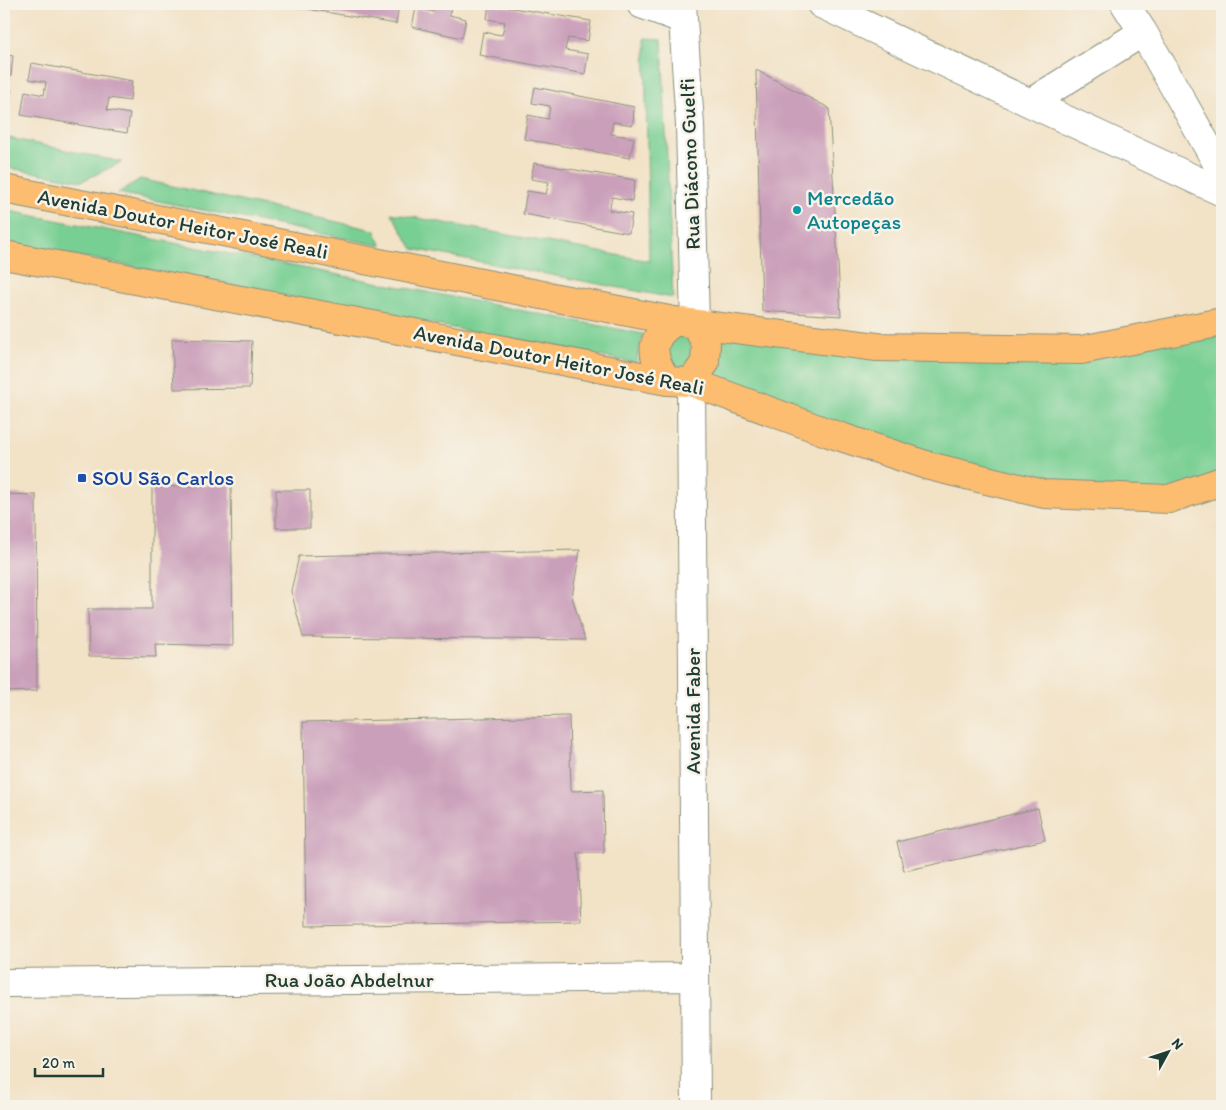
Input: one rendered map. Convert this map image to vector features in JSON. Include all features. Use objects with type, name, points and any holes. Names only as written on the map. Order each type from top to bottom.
[{"type":"main road","name":"Avenida Doutor Heitor José Reali","points":[[4,189],[684,323],[877,347],[1081,350],[1222,322]]},
{"type":"main road","name":"Avenida Doutor Heitor José Reali","points":[[4,255],[679,381],[929,466],[1044,494],[1169,499],[1222,481]]},
{"type":"main road","points":[[684,323],[706,343],[705,363],[679,381],[660,370],[654,354],[657,338],[684,323]]},
{"type":"street","points":[[641,4],[682,11]]},
{"type":"street","points":[[821,4],[1222,192]]},
{"type":"street","points":[[1124,4],[1143,32],[1222,172]]},
{"type":"street","name":"Rua Diácono Guelfi","points":[[682,11],[690,125],[684,323]]},
{"type":"street","points":[[1030,103],[1143,32]]},
{"type":"street","name":"Avenida Faber","points":[[679,381],[696,1106]]},
{"type":"street","name":"Rua João Abdelnur","points":[[4,983],[694,977]]},
{"type":"green space","points":[[645,38],[662,39],[673,298],[413,249],[391,213],[649,261]]},
{"type":"green space","points":[[4,137],[122,162],[82,181],[4,167]]},
{"type":"green space","points":[[140,179],[374,230],[382,246],[118,193]]},
{"type":"green space","points":[[4,210],[643,334],[636,363],[4,242]]},
{"type":"green space","points":[[1222,324],[1222,477],[1168,494],[1044,491],[695,381],[701,329],[1081,353]]},
{"type":"green space","points":[[683,330],[699,350],[686,375],[662,361],[667,337]]},
{"type":"building","points":[[290,4],[399,5],[396,24],[290,6]]},
{"type":"building","points":[[435,4],[452,4],[449,15],[466,19],[462,38],[412,27],[416,8],[433,12]]},
{"type":"building","points":[[489,4],[591,21],[588,41],[568,38],[565,50],[588,54],[585,74],[479,55],[483,32],[502,35],[505,22],[487,19]]},
{"type":"building","points":[[4,54],[13,56],[11,76],[4,75]]},
{"type":"building","points":[[32,63],[132,81],[130,101],[109,98],[107,110],[130,114],[127,133],[21,115],[25,91],[44,95],[46,82],[29,79]]},
{"type":"building","name":"Mercedão Autopeças","points":[[756,70],[829,108],[841,316],[762,311]]},
{"type":"building","points":[[535,87],[634,107],[633,125],[613,122],[611,134],[634,138],[630,158],[524,139],[528,115],[548,119],[550,106],[532,103]]},
{"type":"building","points":[[4,88],[11,89],[8,109],[4,108]]},
{"type":"building","points":[[534,163],[635,180],[632,201],[612,197],[609,210],[632,214],[629,233],[523,214],[527,191],[546,194],[549,182],[531,179]]},
{"type":"building","points":[[172,339],[252,341],[250,388],[174,389]]},
{"type":"building","points":[[231,485],[233,646],[155,644],[156,657],[89,656],[88,609],[152,609],[152,487]]},
{"type":"building","points":[[276,490],[310,490],[310,528],[276,528]]},
{"type":"building","points":[[4,494],[36,495],[37,691],[4,692]]},
{"type":"building","points":[[580,550],[572,597],[585,640],[303,637],[291,591],[299,556]]},
{"type":"building","points":[[569,716],[571,791],[603,790],[604,853],[578,853],[581,921],[306,926],[303,722]]},
{"type":"building","points":[[1038,808],[1045,840],[904,871],[897,842]]},
{"type":"place","name":"Mercedão Autopeças","points":[[797,210]]},
{"type":"place","name":"SOU São Carlos","points":[[82,478]]}]
